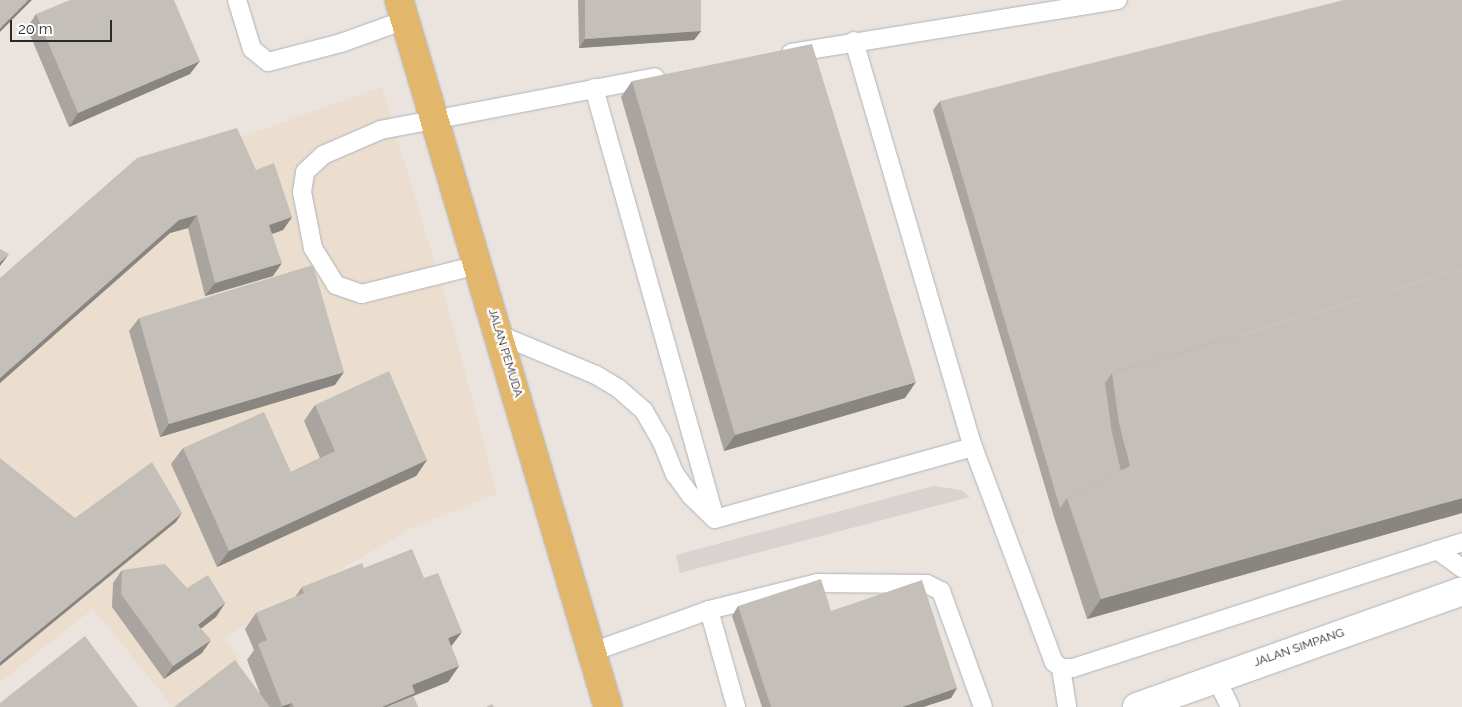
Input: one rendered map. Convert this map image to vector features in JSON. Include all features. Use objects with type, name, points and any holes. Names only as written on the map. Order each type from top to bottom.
[{"type":"main road","name":"JALAN PEMUDA","points":[[402,10],[500,335],[608,707]]},
{"type":"street","name":"JALAN SIMPANG","points":[[1137,707],[1462,591]]},
{"type":"lane","points":[[237,0],[252,49],[268,62],[341,42],[402,10]]},
{"type":"lane","points":[[777,55],[854,41],[1118,0]]},
{"type":"lane","points":[[854,41],[974,447],[1054,662],[1061,668],[1073,668],[1462,542]]},
{"type":"lane","points":[[478,266],[362,294],[336,285],[313,248],[302,192],[305,172],[323,155],[381,130],[671,74]]},
{"type":"lane","points":[[594,88],[716,519]]},
{"type":"lane","points":[[500,335],[596,375],[619,389],[644,411],[662,440],[676,474],[691,496],[716,519]]},
{"type":"lane","points":[[716,519],[974,447]]},
{"type":"lane","points":[[1437,550],[1462,568]]},
{"type":"lane","points":[[592,652],[709,610],[817,583],[927,584],[941,591],[983,707]]},
{"type":"lane","points":[[709,610],[736,707]]},
{"type":"lane","points":[[1061,668],[1067,707]]},
{"type":"lane","points":[[1216,678],[1230,707]]},
{"type":"shaded area","points":[[382,87],[450,314],[497,494],[412,528],[225,637],[240,661],[179,707],[173,707],[93,609],[0,682],[0,289],[133,175]]},
{"type":"shaded area","points":[[933,486],[961,490],[970,497],[680,573],[676,555]]},
{"type":"building","points":[[0,0],[28,0],[0,28]]},
{"type":"building","points":[[70,0],[174,0],[200,61],[78,113],[36,14]]},
{"type":"building","points":[[585,0],[701,0],[701,31],[585,39]]},
{"type":"building","points":[[1344,0],[1462,0],[1462,269],[1112,373],[1105,383],[1112,433],[1121,471],[1067,498],[1060,508],[940,101]]},
{"type":"building","points":[[812,44],[916,382],[735,435],[632,81]]},
{"type":"building","points":[[237,128],[256,170],[274,163],[292,217],[269,225],[282,263],[215,283],[197,215],[179,220],[0,378],[0,278],[137,158]]},
{"type":"building","points":[[0,249],[9,254],[0,262]]},
{"type":"building","points":[[313,265],[344,372],[169,424],[139,318]]},
{"type":"building","points":[[1462,269],[1462,498],[1101,599],[1067,498],[1130,466],[1119,423],[1112,373]]},
{"type":"building","points":[[389,371],[427,460],[229,551],[183,448],[264,412],[291,472],[335,451],[315,405]]},
{"type":"building","points":[[0,458],[75,518],[152,462],[182,513],[0,662]]},
{"type":"building","points":[[412,549],[424,578],[438,573],[462,632],[448,638],[459,666],[412,685],[415,693],[382,707],[294,707],[292,703],[282,706],[258,644],[267,640],[256,613],[304,593],[302,587],[362,563],[364,568]]},
{"type":"building","points":[[165,564],[187,588],[208,575],[225,603],[198,625],[211,640],[173,666],[121,594],[122,570]]},
{"type":"building","points":[[821,579],[831,611],[922,580],[957,688],[902,707],[771,707],[738,606]]},
{"type":"building","points":[[85,636],[138,707],[0,707],[0,703]]},
{"type":"building","points":[[235,660],[270,707],[174,707]]},
{"type":"building","points":[[413,696],[418,707],[386,707]]}]
